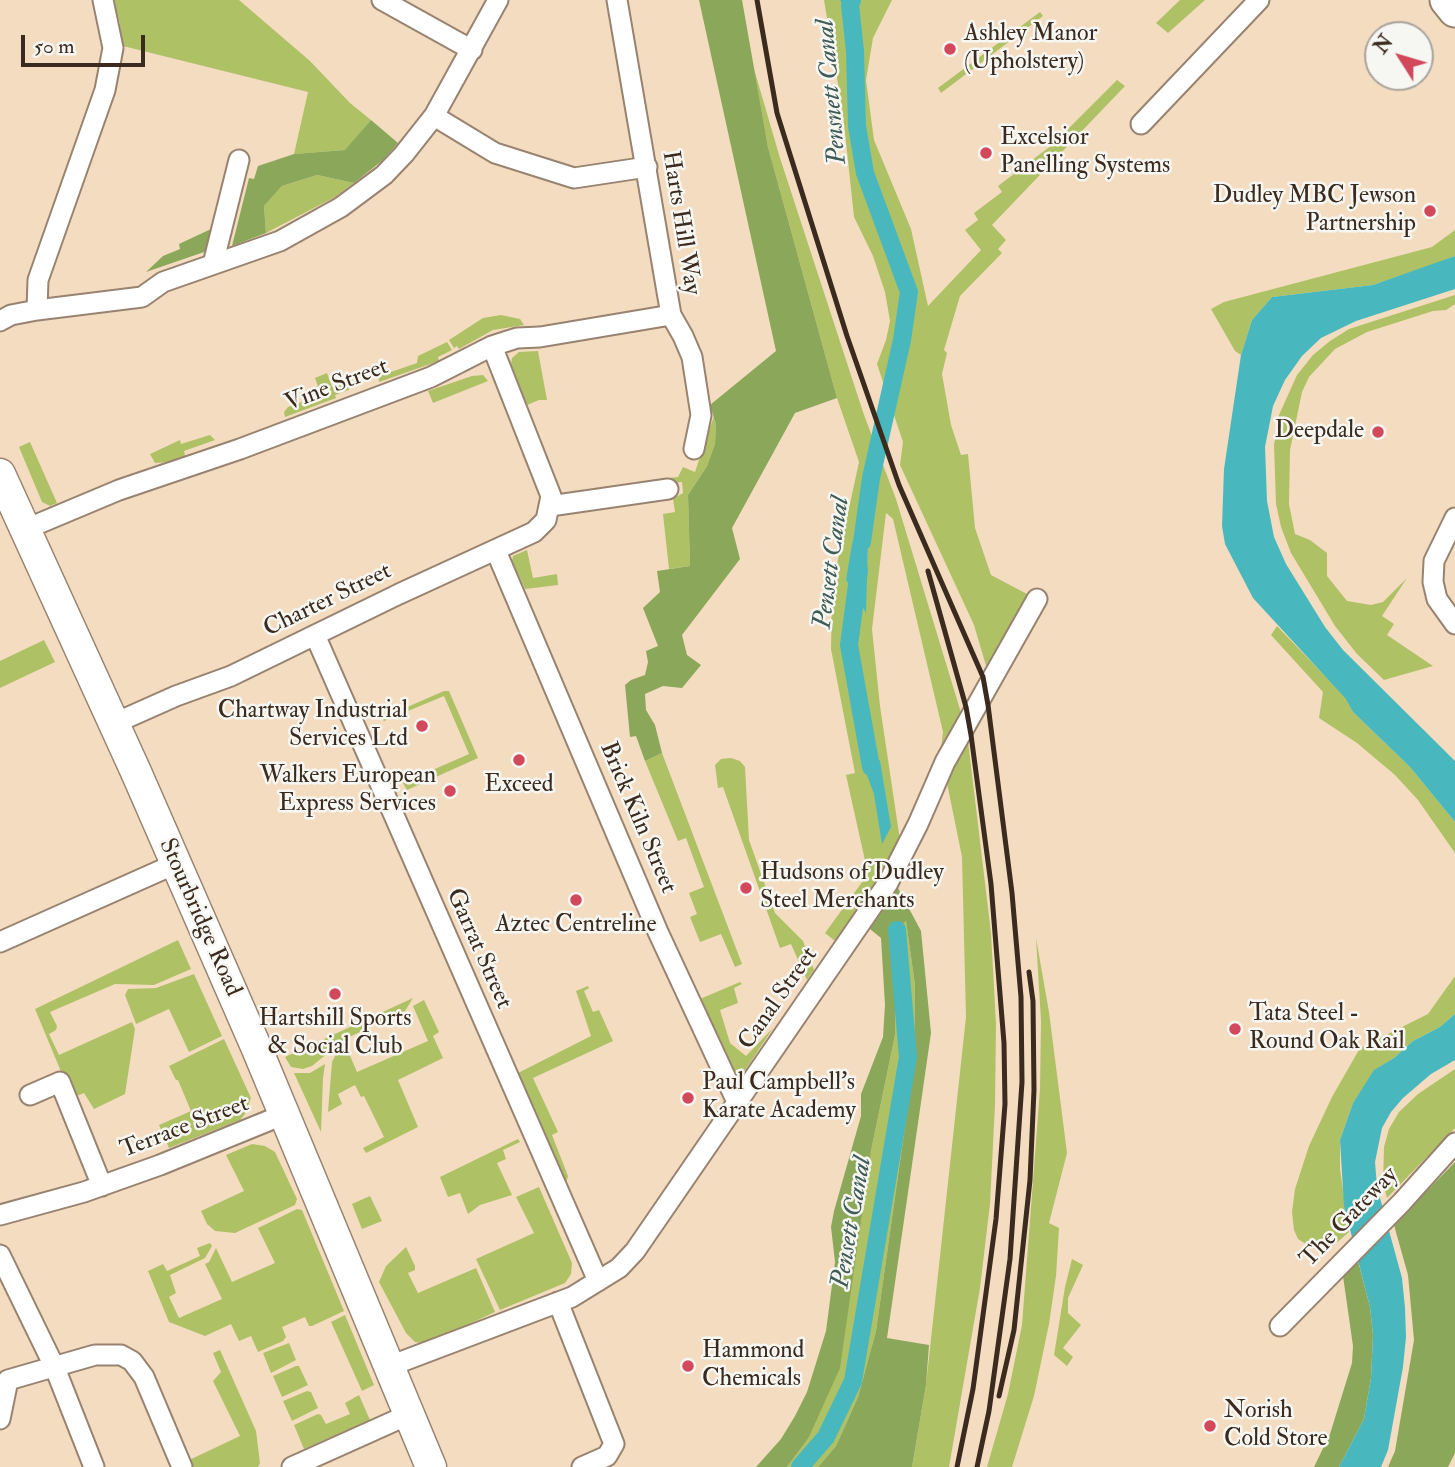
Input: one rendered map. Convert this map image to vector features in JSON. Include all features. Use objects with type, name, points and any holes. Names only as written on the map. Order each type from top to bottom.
[{"type":"highway","points":[[1447,0],[1455,10]]},
{"type":"main road","name":"Stourbridge Road","points":[[0,474],[285,1114],[431,1467]]},
{"type":"street","points":[[37,310],[38,280],[105,90],[113,48],[103,0]]},
{"type":"street","points":[[382,0],[472,50]]},
{"type":"street","points":[[0,321],[11,315],[37,310],[142,297],[163,282],[280,241],[341,207],[384,175],[434,116],[498,0]]},
{"type":"street","name":"Harts Hill Way","points":[[617,0],[671,315],[684,336],[692,357],[701,415],[694,449]]},
{"type":"street","points":[[1141,124],[1259,0]]},
{"type":"street","points":[[434,116],[495,153],[574,178],[647,167]]},
{"type":"street","points":[[213,264],[239,160]]},
{"type":"street","name":"Vine Street","points":[[26,529],[119,490],[248,446],[431,377],[492,346],[517,338],[540,337],[671,315]]},
{"type":"street","points":[[492,346],[551,496],[550,506],[668,489]]},
{"type":"street","name":"Charter Street","points":[[113,724],[176,696],[232,676],[399,594],[496,551],[534,532],[547,520],[550,506]]},
{"type":"street","points":[[1455,518],[1434,561],[1433,582],[1437,599],[1455,624]]},
{"type":"street","name":"Brick Kiln Street","points":[[496,551],[655,924],[737,1102]]},
{"type":"street","name":"Canal Street","points":[[390,1366],[558,1302],[619,1268],[635,1251],[888,883],[945,762],[1037,599]]},
{"type":"street","name":"Garrat Street","points":[[315,635],[598,1281]]},
{"type":"street","points":[[0,942],[175,864]]},
{"type":"street","name":"Terrace Street","points":[[30,1095],[60,1082],[102,1185]]},
{"type":"street","name":"Terrace Street","points":[[0,1215],[160,1165],[285,1114]]},
{"type":"street","name":"The Gateway","points":[[1280,1326],[1402,1202],[1455,1143]]},
{"type":"street","points":[[0,1255],[55,1367],[94,1467]]},
{"type":"street","points":[[558,1302],[614,1444],[607,1456],[582,1467]]},
{"type":"street","points":[[0,1419],[8,1380],[95,1355],[121,1355],[132,1361],[144,1377],[182,1467]]},
{"type":"street","points":[[292,1467],[410,1414]]},
{"type":"green space","points":[[112,0],[239,0],[310,61],[350,103],[371,120],[346,150],[294,154],[308,92],[123,46],[119,19]]},
{"type":"green space","points":[[699,0],[742,0],[768,147],[837,398],[795,413],[732,528],[740,559],[682,635],[687,655],[701,665],[682,688],[663,686],[645,694],[646,710],[655,725],[662,753],[645,761],[636,736],[630,737],[625,685],[645,675],[648,662],[646,651],[658,646],[643,608],[660,592],[657,571],[690,566],[688,495],[707,466],[715,444],[716,424],[710,405],[776,351]]},
{"type":"green space","points":[[824,0],[892,0],[873,38],[866,80],[874,140],[911,229],[928,306],[981,250],[965,230],[978,220],[974,213],[1002,192],[998,186],[1052,145],[1117,80],[1125,86],[992,225],[1006,240],[998,249],[1002,253],[960,296],[944,350],[947,353],[942,374],[951,425],[961,455],[968,454],[975,528],[991,575],[1027,594],[1010,631],[987,669],[974,625],[900,465],[903,442],[877,364],[890,321],[885,292],[873,256],[854,217],[843,114]]},
{"type":"green space","points":[[1180,0],[1205,0],[1168,33],[1156,23]]},
{"type":"green space","points":[[1040,12],[1043,16],[941,93],[938,88]]},
{"type":"green space","points":[[754,69],[780,158],[864,415],[896,499],[962,716],[941,749],[943,732],[893,519],[886,513],[872,629],[880,706],[901,847],[884,879],[876,881],[835,941],[825,933],[868,874],[846,775],[855,773],[831,649],[832,587],[859,462],[837,398],[768,147]],"holes":[[[872,516],[865,611],[846,580],[860,524]]]},
{"type":"green space","points":[[371,120],[398,143],[383,160],[354,183],[317,175],[282,186],[264,206],[266,233],[232,246],[249,178],[254,179],[258,166],[294,154],[345,150]]},
{"type":"green space","points":[[317,175],[354,183],[335,197],[266,233],[264,206],[282,186]]},
{"type":"green space","points":[[211,229],[207,251],[146,272],[163,256],[180,249],[179,244]]},
{"type":"green space","points":[[1455,230],[1455,256],[1432,265],[1373,285],[1272,297],[1252,320],[1241,355],[1235,351],[1211,309],[1224,302],[1432,247]]},
{"type":"green space","points":[[1455,295],[1455,304],[1446,310],[1433,311],[1367,332],[1335,349],[1309,377],[1302,392],[1290,450],[1289,504],[1295,534],[1310,540],[1327,553],[1327,576],[1347,601],[1371,605],[1383,602],[1407,578],[1382,616],[1394,624],[1387,635],[1433,666],[1384,680],[1357,654],[1335,626],[1291,553],[1276,504],[1274,445],[1279,415],[1297,375],[1313,355],[1330,341],[1349,329]]},
{"type":"green space","points":[[501,315],[520,319],[524,325],[493,330],[459,349],[457,346],[454,348],[449,340],[483,318]]},
{"type":"green space","points":[[447,342],[452,350],[438,357],[439,361],[379,382],[378,371],[382,369],[388,373],[417,363],[418,356]]},
{"type":"green space","points":[[538,351],[547,400],[527,405],[511,364],[512,358],[519,352]]},
{"type":"green space","points":[[327,373],[332,387],[346,382],[349,390],[335,395],[336,398],[285,417],[284,412],[288,407],[321,395],[315,378]]},
{"type":"green space","points":[[483,375],[488,381],[433,403],[428,391],[472,376]]},
{"type":"green space","points":[[714,416],[715,444],[707,466],[688,495],[690,566],[669,569],[663,514],[675,512],[673,499],[683,493],[682,482],[654,485],[650,480],[678,477],[683,467],[695,472]]},
{"type":"green space","points":[[210,435],[215,440],[184,451],[185,456],[172,462],[155,463],[150,454],[180,440],[181,444]]},
{"type":"green space","points":[[30,442],[57,503],[50,506],[42,502],[19,447]]},
{"type":"green space","points":[[527,550],[533,578],[557,574],[558,585],[525,589],[512,561],[513,556]]},
{"type":"green space","points":[[1277,626],[1347,699],[1353,712],[1410,767],[1455,822],[1455,853],[1418,800],[1395,775],[1357,743],[1319,718],[1323,692],[1271,635]]},
{"type":"green space","points":[[44,640],[55,662],[0,688],[0,661]]},
{"type":"green space","points":[[449,691],[478,758],[407,790],[403,783],[469,754],[444,696],[384,721],[382,718]]},
{"type":"green space","points":[[968,741],[991,933],[996,1024],[990,1204],[980,1288],[949,1467],[912,1467],[926,1385],[966,1017],[962,857],[947,783]]},
{"type":"green space","points":[[662,753],[742,964],[735,967],[721,934],[700,942],[690,917],[697,914],[689,893],[704,887],[686,838],[678,841],[645,761]]},
{"type":"green space","points":[[721,759],[740,761],[745,767],[749,840],[775,913],[803,941],[814,970],[807,980],[791,944],[780,948],[723,787],[718,788],[715,765]]},
{"type":"green space","points":[[898,888],[921,931],[931,1033],[887,1338],[929,1345],[926,1385],[912,1467],[818,1467],[836,1446],[858,1397],[876,1331],[914,1063],[915,985],[906,921],[897,930],[895,1035],[871,1151],[840,1368],[808,1439],[787,1467],[756,1467],[781,1439],[795,1416],[807,1392],[826,1331],[835,1262],[831,1227],[834,1211],[861,1116],[861,1094],[883,1037],[885,1005],[881,938],[870,929]]},
{"type":"green space","points":[[906,921],[915,985],[914,1063],[876,1331],[858,1397],[836,1446],[818,1467],[787,1467],[808,1439],[871,1151],[895,1035],[897,930]]},
{"type":"green space","points":[[1036,938],[1049,1012],[1067,1153],[1049,1223],[1059,1228],[1056,1276],[1034,1396],[1012,1467],[987,1467],[1008,1394],[1022,1325],[1040,1089],[1041,1021]]},
{"type":"green space","points":[[178,940],[191,969],[154,985],[115,984],[50,1012],[57,1026],[56,1030],[49,1034],[59,1055],[132,1022],[135,1029],[125,1094],[94,1109],[84,1093],[72,1098],[35,1009]]},
{"type":"green space","points":[[194,974],[222,1036],[189,1052],[169,1009],[136,1024],[125,995],[128,989],[156,988]]},
{"type":"green space","points":[[1455,976],[1455,1014],[1375,1070],[1353,1103],[1340,1140],[1340,1169],[1349,1232],[1333,1246],[1321,1251],[1312,1248],[1298,1239],[1294,1230],[1292,1212],[1295,1189],[1309,1146],[1332,1097],[1360,1048],[1428,1014]]},
{"type":"green space","points":[[740,982],[742,984],[734,988],[738,1003],[720,1010],[730,1043],[746,1056],[773,1028],[742,1075],[736,1076],[700,999]]},
{"type":"green space","points":[[588,986],[584,991],[593,1012],[599,1010],[613,1041],[533,1078],[558,1132],[552,1135],[568,1176],[565,1188],[518,1073],[591,1036],[576,991]]},
{"type":"green space","points":[[413,998],[405,1011],[345,1039],[312,1066],[303,1069],[291,1067],[285,1057]]},
{"type":"green space","points":[[424,1000],[439,1032],[433,1036],[443,1058],[398,1080],[418,1127],[366,1153],[363,1148],[384,1137],[364,1096],[361,1097],[355,1085],[338,1094],[342,1104],[328,1112],[332,1062],[345,1044],[357,1072],[428,1041],[413,1006]]},
{"type":"green space","points":[[224,1039],[251,1098],[245,1114],[240,1120],[169,1148],[159,1125],[191,1111],[169,1066]]},
{"type":"green space","points":[[325,1064],[321,1132],[294,1073],[310,1073]]},
{"type":"green space","points":[[1455,1069],[1455,1128],[1387,1198],[1383,1183],[1384,1147],[1389,1129],[1399,1112],[1418,1094]]},
{"type":"green space","points":[[518,1139],[520,1142],[503,1150],[506,1159],[497,1163],[512,1195],[480,1205],[468,1214],[460,1193],[448,1197],[440,1177]]},
{"type":"green space","points":[[252,1144],[265,1146],[275,1152],[297,1199],[295,1205],[235,1233],[215,1231],[207,1224],[201,1211],[244,1191],[226,1155]]},
{"type":"green space","points":[[1455,1162],[1455,1453],[1448,1467],[1388,1467],[1395,1451],[1414,1340],[1408,1275],[1394,1225]]},
{"type":"green space","points":[[539,1187],[572,1263],[571,1274],[565,1283],[500,1310],[476,1259],[534,1233],[516,1197]]},
{"type":"green space","points":[[370,1196],[382,1221],[362,1229],[352,1204]]},
{"type":"green space","points":[[297,1209],[302,1210],[344,1311],[312,1326],[309,1326],[305,1317],[282,1327],[286,1337],[283,1341],[258,1352],[251,1336],[239,1341],[231,1324],[205,1336],[169,1322],[148,1271],[163,1264],[167,1271],[200,1256],[197,1248],[210,1243],[212,1246],[205,1258],[170,1275],[176,1293],[169,1297],[179,1318],[222,1299],[205,1264],[209,1262],[216,1248],[232,1282],[275,1263],[258,1228]]},
{"type":"green space","points":[[406,1247],[415,1266],[415,1270],[408,1273],[418,1293],[476,1268],[495,1312],[426,1344],[415,1342],[406,1333],[379,1282],[386,1266]]},
{"type":"green space","points":[[1072,1259],[1083,1265],[1068,1298],[1068,1313],[1081,1325],[1063,1348],[1073,1357],[1067,1366],[1054,1355]]},
{"type":"green space","points":[[1358,1261],[1370,1307],[1373,1335],[1371,1378],[1364,1419],[1339,1467],[1314,1467],[1330,1434],[1352,1363],[1353,1346],[1343,1276]]},
{"type":"green space","points":[[345,1315],[374,1385],[362,1391],[331,1322]]},
{"type":"green space","points":[[289,1343],[296,1360],[271,1373],[263,1353]]},
{"type":"green space","points":[[220,1350],[256,1431],[260,1463],[258,1467],[186,1467],[185,1462],[240,1436],[213,1381],[221,1372],[213,1353]]},
{"type":"green space","points":[[299,1366],[308,1385],[282,1397],[273,1376]]},
{"type":"green space","points":[[307,1391],[311,1392],[318,1408],[292,1421],[283,1401]]},
{"type":"green space","points":[[359,1395],[370,1420],[304,1449],[294,1425],[318,1414],[326,1424],[350,1414],[345,1403]]},
{"type":"water","points":[[1455,256],[1455,289],[1356,321],[1321,338],[1302,356],[1285,380],[1273,406],[1265,447],[1267,501],[1274,537],[1286,564],[1325,627],[1343,650],[1455,761],[1455,822],[1410,767],[1353,712],[1346,699],[1253,598],[1225,544],[1222,526],[1224,469],[1241,355],[1252,320],[1272,297],[1373,285]]},
{"type":"water","name":"Pensett Canal","points":[[872,515],[868,545],[866,613],[846,580],[852,544],[860,524]]},
{"type":"water","points":[[859,738],[880,761],[891,827],[882,844],[874,794],[864,767]]},
{"type":"water","points":[[1455,1014],[1455,1060],[1431,1074],[1391,1112],[1382,1128],[1375,1162],[1377,1187],[1402,1278],[1405,1308],[1403,1367],[1388,1450],[1381,1467],[1339,1467],[1364,1419],[1371,1378],[1373,1335],[1370,1307],[1344,1206],[1340,1140],[1353,1103],[1374,1070],[1394,1058],[1413,1041],[1440,1027]]},
{"type":"waterway","points":[[843,0],[850,5]]},
{"type":"waterway","name":"Pensnett Canal","points":[[852,0],[850,5],[855,51],[857,126],[865,173],[909,292],[902,340],[871,478],[862,542]]},
{"type":"waterway","name":"Pensett Canal","points":[[859,570],[849,645],[871,767]]},
{"type":"waterway","name":"Pensett Canal","points":[[800,1467],[826,1437],[853,1381],[908,1057],[897,930]]},
{"type":"railway","points":[[757,0],[777,113],[847,336],[899,485],[983,677],[988,705],[1012,893],[1021,997],[1022,1082],[1010,1259],[989,1411],[977,1467]]},
{"type":"railway","points":[[928,571],[966,707],[971,735],[991,884],[1004,1043],[1005,1104],[996,1219],[973,1389],[957,1467]]},
{"type":"railway","points":[[999,1396],[1014,1330],[1030,1180],[1034,1090],[1033,1001],[1029,972]]},
{"type":"place","name":"Ashley Manor (Upholstery)","points":[[950,49]]},
{"type":"place","name":"Excelsior Panelling Systems","points":[[986,153]]},
{"type":"place","name":"Dudley MBC Jewson Partnership","points":[[1430,211]]},
{"type":"place","name":"Deepdale","points":[[1378,432]]},
{"type":"place","name":"Chartway Industrial Services Ltd","points":[[422,726]]},
{"type":"place","name":"Exceed","points":[[519,760]]},
{"type":"place","name":"Walkers European Express Services","points":[[450,791]]},
{"type":"place","name":"Hudsons of Dudley Steel Merchants","points":[[746,888]]},
{"type":"place","name":"Aztec Centreline","points":[[576,900]]},
{"type":"place","name":"Hartshill Sports & Social Club","points":[[335,994]]},
{"type":"place","name":"Tata Steel - Round Oak Rail","points":[[1235,1029]]},
{"type":"place","name":"Paul Campbell's Karate Academy","points":[[688,1098]]},
{"type":"place","name":"Hammond Chemicals","points":[[688,1366]]},
{"type":"place","name":"Norish Cold Store","points":[[1210,1426]]}]
